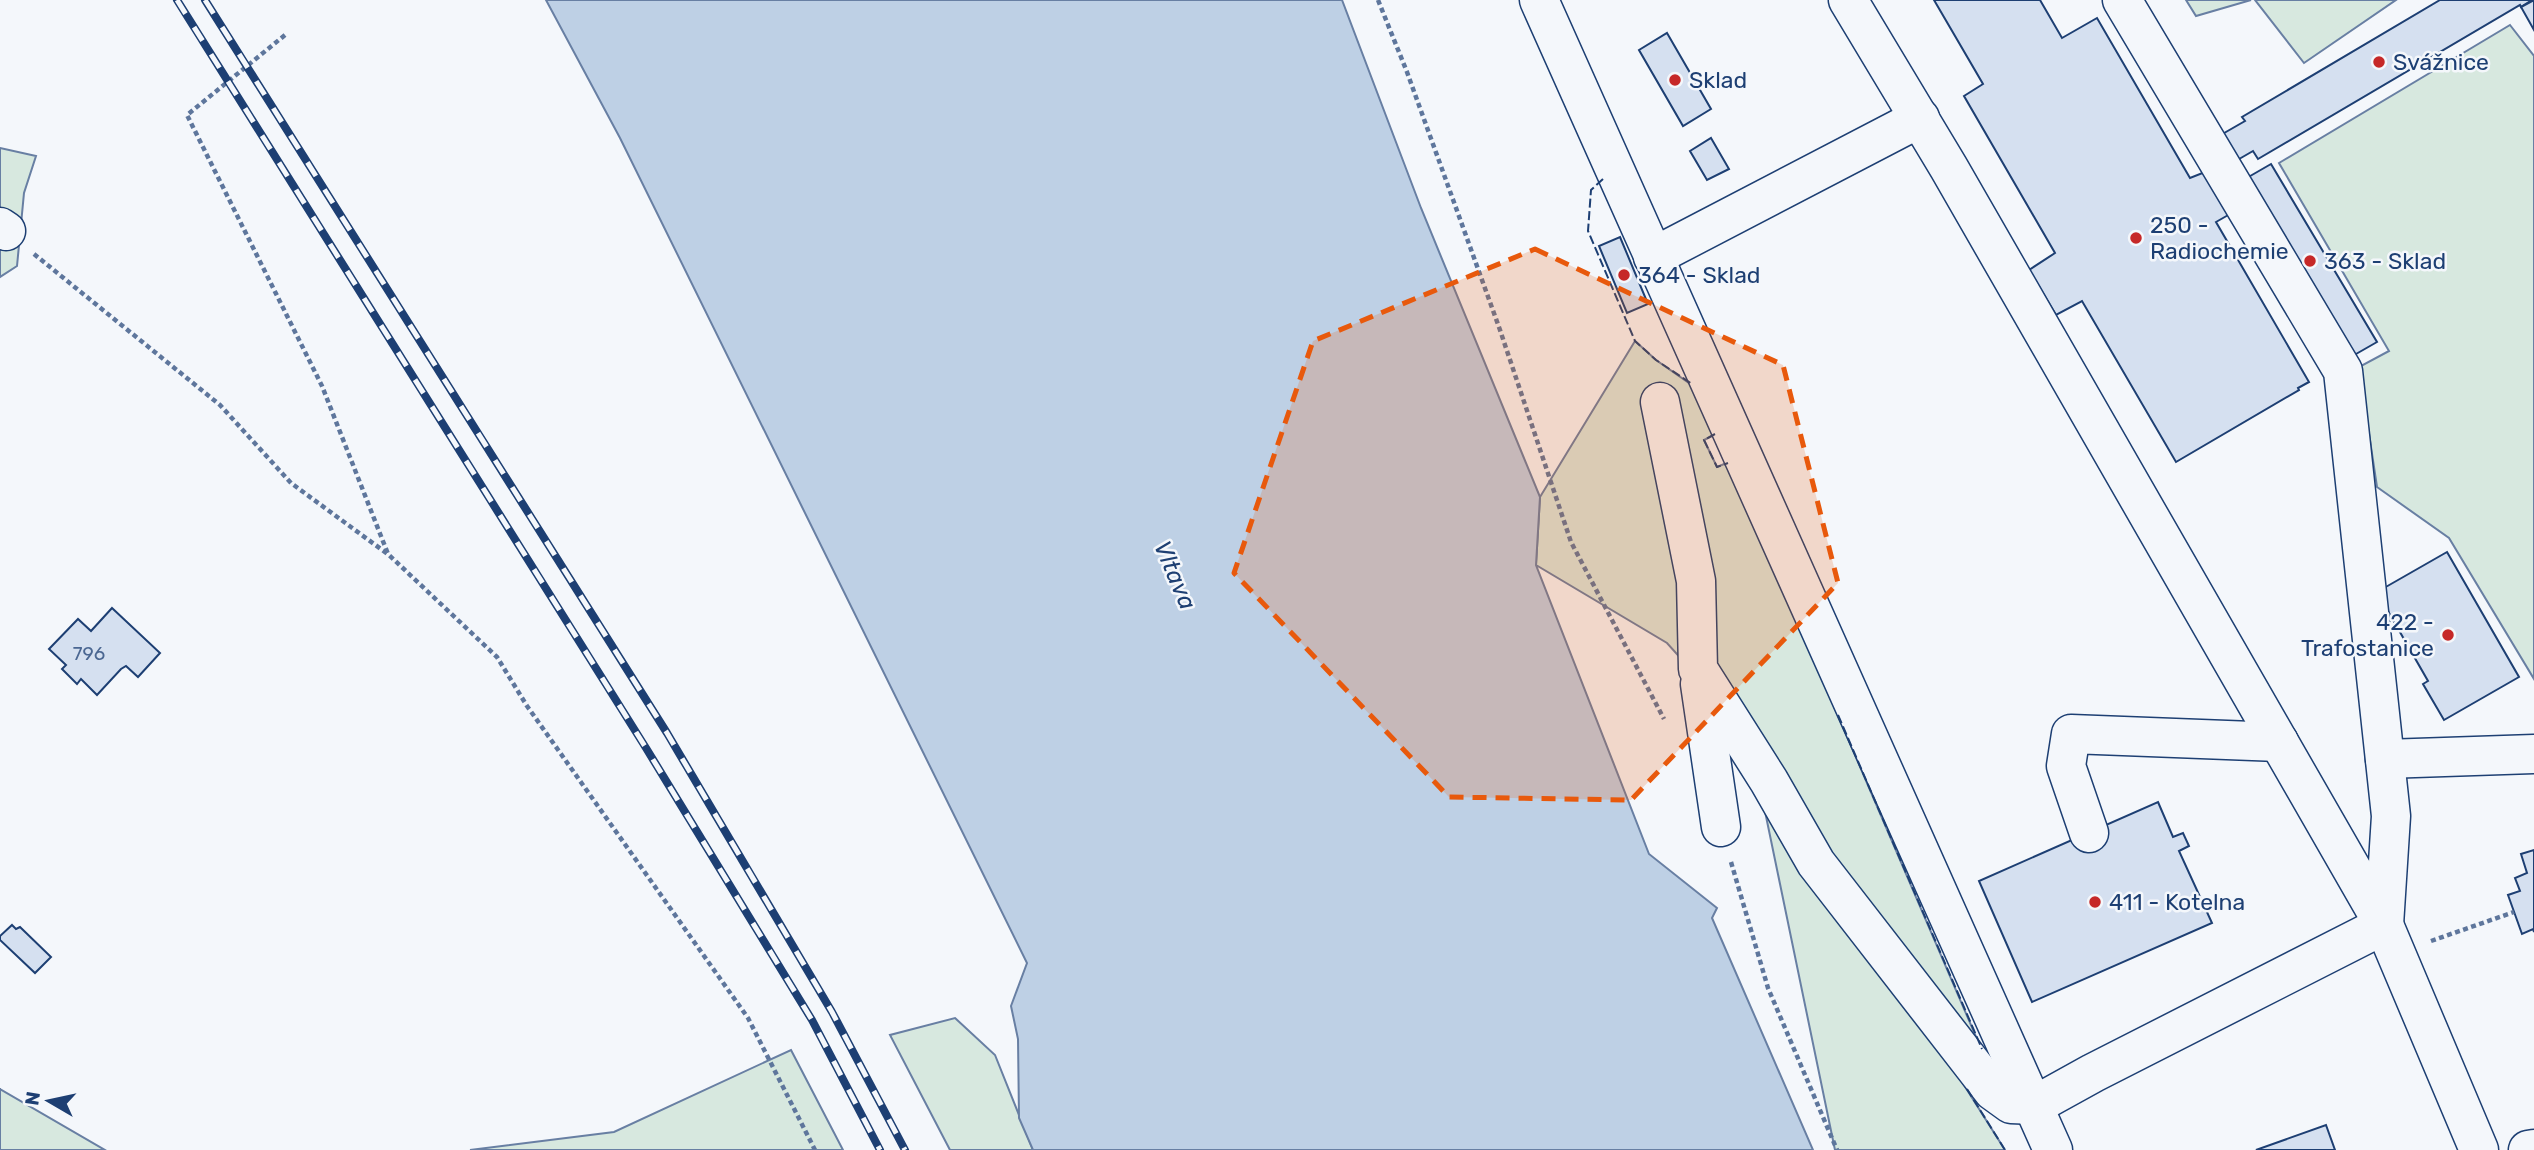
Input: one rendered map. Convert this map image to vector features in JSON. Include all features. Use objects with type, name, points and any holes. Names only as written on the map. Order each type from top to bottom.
[{"type":"street","points":[[1539,0],[2053,1150]]},
{"type":"street","points":[[1848,0],[1920,118],[2384,925],[2479,1150]]},
{"type":"street","points":[[2122,0],[2343,371],[2391,816],[2384,925]]},
{"type":"street","points":[[1653,257],[1920,118]]},
{"type":"street","points":[[1660,402],[1696,581],[1698,669],[1721,827]]},
{"type":"street","points":[[1698,669],[1769,781],[1816,863],[1954,1043],[1993,1091],[2011,1104],[2035,1105],[2384,925]]},
{"type":"street","points":[[2089,833],[2066,766],[2071,734],[2279,742]]},
{"type":"street","points":[[2385,759],[2534,754]]},
{"type":"street","points":[[2528,1150],[2534,1149]]},
{"type":"path","points":[[1378,0],[1407,72],[1500,330],[1571,542],[1665,720]]},
{"type":"path","points":[[285,35],[187,115],[322,386],[389,555]]},
{"type":"path","points":[[3,229],[220,405],[291,483],[389,555],[497,657],[527,706],[748,1018],[815,1150]]},
{"type":"path","points":[[1721,827],[1769,988],[1837,1150]]},
{"type":"path","points":[[2419,945],[2514,912]]},
{"type":"highlighted area","points":[[1535,249],[1783,365],[1838,583],[1631,800],[1449,797],[1234,573],[1313,341]]},
{"type":"shaded area","points":[[2186,0],[2251,0],[2196,16]]},
{"type":"shaded area","points":[[2255,0],[2396,0],[2304,63]]},
{"type":"shaded area","points":[[2510,25],[2534,56],[2534,679],[2449,538],[2377,487],[2359,367],[2389,351],[2279,163]]},
{"type":"shaded area","points":[[0,148],[36,156],[24,193],[17,266],[0,277]]},
{"type":"shaded area","points":[[1635,341],[1656,360],[1696,388],[1716,434],[1704,440],[1717,467],[1729,462],[1983,1053],[1957,1074],[2005,1150],[1835,1150],[1749,734],[1667,643],[1536,565],[1540,497]]},
{"type":"shaded area","points":[[955,1018],[995,1055],[1033,1150],[950,1150],[890,1035]]},
{"type":"shaded area","points":[[791,1050],[843,1150],[470,1150],[614,1132]]},
{"type":"shaded area","points":[[0,1089],[105,1150],[0,1150]]},
{"type":"water","name":"Vltava","points":[[546,0],[1342,0],[1421,208],[1540,497],[1536,565],[1649,854],[1717,908],[1712,918],[1813,1150],[1033,1150],[1019,1118],[1018,1039],[1011,1006],[1027,963],[620,138]]},
{"type":"building","name":"250 - Radiochemie","points":[[1934,0],[2040,0],[2062,38],[2097,18],[2190,178],[2205,172],[2230,214],[2216,222],[2309,382],[2176,462],[2082,301],[2056,315],[2029,270],[2055,253],[1964,96],[1983,84]]},
{"type":"building","name":"Svážnice","points":[[2440,0],[2532,0],[2258,159],[2253,151],[2227,166],[2212,140],[2245,121],[2242,117]]},
{"type":"building","points":[[2534,0],[2534,30],[2521,7]]},
{"type":"building","name":"Sklad","points":[[1667,33],[1711,109],[1683,126],[1639,50]]},
{"type":"building","name":"Sklad","points":[[1711,138],[1729,169],[1707,180],[1690,151]]},
{"type":"building","name":"363 - Sklad","points":[[2271,164],[2377,342],[2349,358],[2245,179]]},
{"type":"building","name":"364 - Sklad","points":[[1620,237],[1648,304],[1627,313],[1599,246]]},
{"type":"building","name":"422 - Trafostanice","points":[[2447,552],[2519,677],[2444,720],[2423,684],[2428,681],[2377,592]]},
{"type":"building","points":[[112,608],[160,653],[138,677],[126,666],[121,669],[97,695],[81,679],[77,684],[62,669],[66,665],[49,649],[78,619],[91,631]]},
{"type":"building","name":"411 - Kotelna","points":[[2158,802],[2173,837],[2183,833],[2189,846],[2179,851],[2212,923],[2032,1002],[1979,881]]},
{"type":"building","points":[[2534,850],[2534,932],[2533,929],[2522,934],[2508,895],[2520,891],[2515,878],[2527,873],[2521,854]]},
{"type":"building","points":[[12,925],[16,929],[20,927],[51,957],[35,973],[0,940],[0,936]]},
{"type":"building","points":[[2326,1125],[2335,1150],[2256,1150]]},
{"type":"railway","points":[[177,0],[646,748],[812,1020],[880,1150]]},
{"type":"railway","points":[[205,0],[667,733],[832,1012],[905,1150]]},
{"type":"fence","points":[[1603,179],[1591,190],[1588,231],[1635,341],[1656,360],[1692,384]]},
{"type":"fence","points":[[1715,434],[1704,440],[1717,467],[1728,463]]},
{"type":"fence","points":[[1838,715],[1982,1049]]},
{"type":"fence","points":[[1967,1089],[2005,1150]]},
{"type":"place","name":"Svážnice","points":[[2379,62]]},
{"type":"place","name":"Sklad","points":[[1675,80]]},
{"type":"place","name":"250 - Radiochemie","points":[[2136,238]]},
{"type":"place","name":"363 - Sklad","points":[[2310,261]]},
{"type":"place","name":"364 - Sklad","points":[[1624,275]]},
{"type":"place","name":"422 - Trafostanice","points":[[2448,635]]},
{"type":"place","name":"411 - Kotelna","points":[[2095,902]]}]
